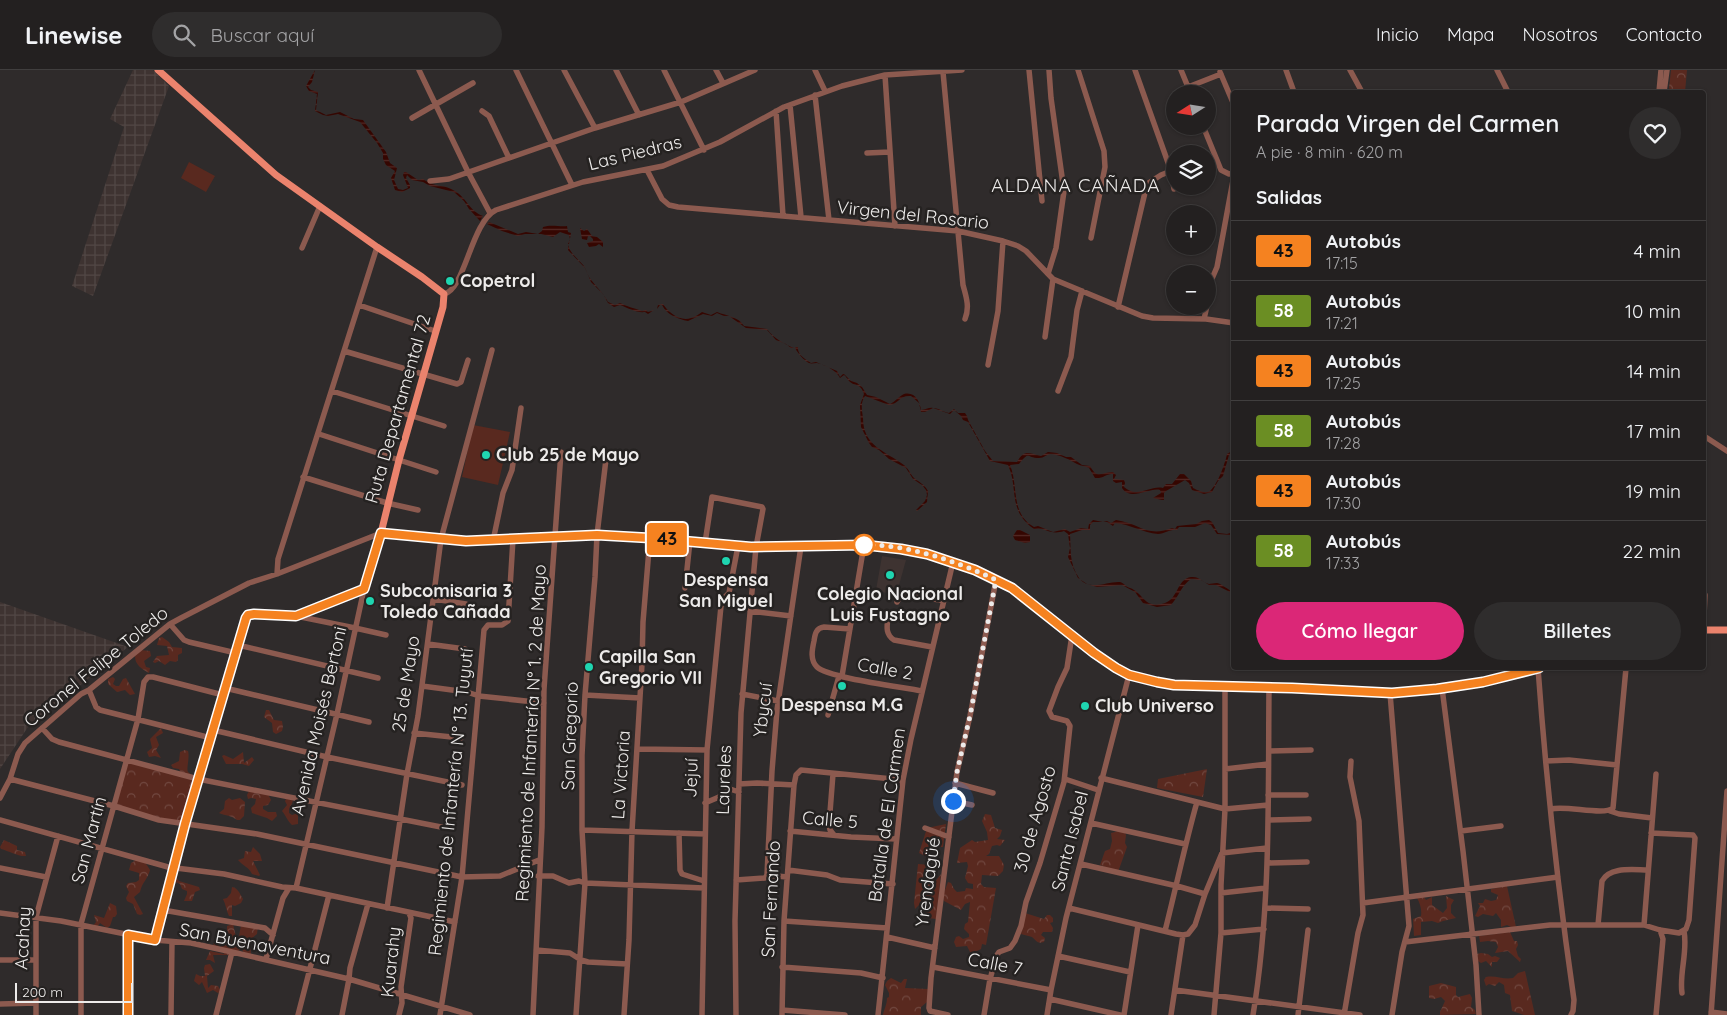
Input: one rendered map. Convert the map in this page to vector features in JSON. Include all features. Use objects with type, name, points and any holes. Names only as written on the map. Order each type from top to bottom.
[{"type":"main road","points":[[158,70],[276,174],[444,294]]},
{"type":"main road","name":"Ruta Departamental 72","points":[[381,533],[387,503],[443,306],[444,294]]},
{"type":"main road","points":[[381,533],[466,541],[597,535],[756,547],[864,545],[901,549],[953,562],[996,580],[1012,588],[1108,663],[1129,675],[1174,685],[1269,687],[1390,693],[1483,682],[1530,670]]},
{"type":"main road","points":[[1706,630],[1727,630]]},
{"type":"street","points":[[420,70],[489,215],[469,251],[456,284],[452,290],[444,294]]},
{"type":"street","points":[[516,70],[572,185]]},
{"type":"street","points":[[564,70],[595,128]]},
{"type":"street","points":[[616,70],[639,116]]},
{"type":"street","points":[[664,70],[704,150]]},
{"type":"street","points":[[716,70],[723,83]]},
{"type":"street","points":[[430,181],[440,181],[552,142],[681,102],[755,70]]},
{"type":"street","points":[[815,70],[825,91]]},
{"type":"street","name":"Las Piedras","points":[[489,215],[572,185],[663,166],[704,150],[776,111],[825,91],[885,75],[962,70]]},
{"type":"street","points":[[1029,70],[1042,201]]},
{"type":"street","points":[[1044,337],[1050,276],[1064,191],[1049,70]]},
{"type":"street","points":[[1078,70],[1104,151],[1104,167],[1091,238]]},
{"type":"street","points":[[1135,70],[1166,157]]},
{"type":"street","points":[[1181,70],[1187,85]]},
{"type":"street","points":[[1286,70],[1293,90]]},
{"type":"street","points":[[1350,70],[1361,90]]},
{"type":"street","points":[[1497,70],[1507,90]]},
{"type":"street","points":[[1659,90],[1661,70]]},
{"type":"street","points":[[1664,90],[1667,70]]},
{"type":"street","points":[[943,72],[963,285],[968,306],[965,319]]},
{"type":"street","points":[[1199,85],[1220,72],[1231,98]]},
{"type":"street","points":[[885,75],[895,226]]},
{"type":"street","points":[[412,118],[436,106],[473,83]]},
{"type":"street","points":[[815,95],[829,220]]},
{"type":"street","points":[[790,105],[801,217]]},
{"type":"street","points":[[482,111],[489,116],[509,158]]},
{"type":"street","points":[[776,111],[783,216]]},
{"type":"street","points":[[1207,135],[1221,170],[1231,174]]},
{"type":"street","points":[[867,153],[890,152]]},
{"type":"street","name":"Virgen del Rosario","points":[[647,170],[658,193],[669,205],[715,211],[958,231],[1003,241],[1026,251],[1050,276],[1142,316],[1204,319],[1231,323]]},
{"type":"street","points":[[1118,307],[1147,184],[1166,173]]},
{"type":"street","points":[[1216,270],[1231,190]]},
{"type":"street","points":[[302,248],[320,206]]},
{"type":"street","points":[[988,366],[998,311],[1003,241]]},
{"type":"street","points":[[277,574],[278,559],[303,477],[319,434],[377,247]]},
{"type":"street","points":[[1058,391],[1071,357],[1077,310],[1082,291]]},
{"type":"street","points":[[358,305],[435,331]]},
{"type":"street","points":[[1204,319],[1205,315]]},
{"type":"street","name":"25 de Mayo","points":[[387,908],[399,820],[422,686],[441,539],[492,350]]},
{"type":"street","points":[[344,351],[459,384],[468,360]]},
{"type":"street","points":[[332,391],[444,426]]},
{"type":"street","points":[[493,541],[504,493],[512,470],[521,408]]},
{"type":"street","points":[[319,434],[436,472]]},
{"type":"street","points":[[1706,437],[1727,450]]},
{"type":"street","name":"Regimiento de Infantería N° 1. 2 de Mayo","points":[[532,1015],[542,827],[544,703],[561,452]]},
{"type":"street","name":"San Gregorio","points":[[576,1015],[585,883],[582,830],[582,755],[585,695],[597,535],[606,458]]},
{"type":"street","points":[[303,477],[387,503],[418,510]]},
{"type":"street","name":"Laureles","points":[[705,543],[711,499],[714,497],[762,507],[764,512],[756,547],[742,694],[735,920],[736,1015]]},
{"type":"street","name":"Coronel Felipe Toledo","points":[[0,798],[10,779],[21,748],[25,743],[81,694],[89,690],[170,624],[249,583],[277,574],[381,533]]},
{"type":"street","name":"Avenida Moisés Bertoni","points":[[296,888],[364,589],[381,533]]},
{"type":"street","name":"La Victoria","points":[[624,1015],[643,622],[650,538]]},
{"type":"street","name":"Regimiento de Infantería N° 13. Tuyutí","points":[[440,1015],[462,877],[484,630],[485,627],[490,625],[502,625],[508,621],[513,539]]},
{"type":"street","points":[[685,588],[690,541]]},
{"type":"street","points":[[828,715],[840,676],[850,629],[864,545]]},
{"type":"street","name":"Jejuí","points":[[702,1015],[707,750],[721,606],[723,599],[729,592],[738,546]]},
{"type":"street","name":"Ybycuí","points":[[766,877],[778,701],[801,546]]},
{"type":"street","name":"Batalla de El Carmen","points":[[878,1015],[903,780],[953,562]]},
{"type":"street","name":"Yrendagüé","points":[[948,1015],[930,1011],[928,1008],[955,783],[996,580]]},
{"type":"street","points":[[296,616],[364,589]]},
{"type":"street","points":[[897,602],[898,596],[904,593],[944,601]]},
{"type":"street","points":[[434,599],[466,604]]},
{"type":"street","points":[[750,611],[791,616]]},
{"type":"street","points":[[155,940],[185,824],[248,615],[296,616],[386,635]]},
{"type":"street","points":[[888,617],[887,631],[889,637],[894,640],[932,647]]},
{"type":"street","points":[[170,624],[184,640],[236,653]]},
{"type":"street","name":"Calle 2","points":[[850,629],[820,628],[814,636],[812,653],[816,666],[826,672],[840,676],[922,691]]},
{"type":"street","name":"30 de Agosto","points":[[984,1015],[990,979],[997,955],[999,952],[1010,948],[1015,941],[1065,779],[1070,726],[1067,721],[1052,717],[1049,713],[1067,668],[1072,635]]},
{"type":"street","points":[[428,644],[465,649]]},
{"type":"street","points":[[238,645],[378,678]]},
{"type":"street","points":[[1538,670],[1563,924],[1574,1000],[1573,1014]]},
{"type":"street","points":[[1610,811],[1613,808],[1626,670]]},
{"type":"street","name":"Santa Isabel","points":[[1047,1015],[1069,908],[1129,675]]},
{"type":"street","name":"San Martín","points":[[81,1015],[81,924],[138,719],[144,682],[148,677],[153,677],[223,695]]},
{"type":"street","points":[[422,686],[467,692],[479,696],[544,703]]},
{"type":"street","points":[[1214,1015],[1221,933],[1222,853],[1225,810],[1225,687]]},
{"type":"street","points":[[1253,1015],[1266,908],[1269,687]]},
{"type":"street","points":[[225,688],[370,722]]},
{"type":"street","points":[[1442,688],[1476,965],[1479,1015]]},
{"type":"street","points":[[89,690],[96,707],[100,710],[211,738]]},
{"type":"street","points":[[1390,693],[1409,926],[1392,1015]]},
{"type":"street","points":[[742,694],[778,701]]},
{"type":"street","points":[[585,695],[640,698]]},
{"type":"street","points":[[42,728],[52,740],[198,780],[446,828]]},
{"type":"street","points":[[213,730],[327,758],[462,785]]},
{"type":"street","points":[[414,733],[461,738]]},
{"type":"street","points":[[638,749],[707,750]]},
{"type":"street","points":[[1268,751],[1311,750]]},
{"type":"street","points":[[1546,761],[1570,760],[1617,765]]},
{"type":"street","points":[[1344,1014],[1358,933],[1363,915],[1359,821],[1350,777],[1351,761]]},
{"type":"street","points":[[1225,769],[1268,764]]},
{"type":"street","points":[[787,784],[801,770],[903,780]]},
{"type":"street","points":[[833,774],[830,830],[834,835]]},
{"type":"street","points":[[1644,925],[1656,774]]},
{"type":"street","name":"San Fernando","points":[[782,1013],[784,921],[796,775]]},
{"type":"street","points":[[1102,778],[1225,810],[1268,805]]},
{"type":"street","points":[[10,779],[114,806],[159,820],[257,834],[462,877],[500,876],[539,860]]},
{"type":"street","points":[[1065,779],[1098,790]]},
{"type":"street","points":[[955,783],[993,793]]},
{"type":"street","points":[[739,784],[794,785]]},
{"type":"street","points":[[705,803],[719,797],[730,789],[739,792]]},
{"type":"street","points":[[1727,791],[1711,1014],[1727,1014]]},
{"type":"street","points":[[1268,795],[1306,795]]},
{"type":"street","points":[[953,801],[972,805]]},
{"type":"street","points":[[1165,931],[1177,886],[1185,844],[1197,802]]},
{"type":"street","points":[[1551,809],[1560,807],[1610,811],[1652,818]]},
{"type":"street","points":[[0,820],[173,867],[296,888],[455,922]]},
{"type":"street","points":[[1268,820],[1309,820]]},
{"type":"street","points":[[1091,823],[1185,844]]},
{"type":"street","points":[[1460,831],[1501,826]]},
{"type":"street","points":[[925,828],[950,837]]},
{"type":"street","points":[[582,830],[705,834]]},
{"type":"street","name":"Calle 5","points":[[790,831],[896,839]]},
{"type":"street","points":[[679,833],[680,870],[682,874],[704,885]]},
{"type":"street","points":[[1651,833],[1693,835],[1695,838],[1690,920],[1684,931],[1686,952],[1682,977],[1682,993]]},
{"type":"street","name":"Acahay","points":[[36,1015],[36,917],[58,836]]},
{"type":"street","points":[[1222,853],[1267,848]]},
{"type":"street","points":[[1069,908],[1183,935],[1192,930],[1195,925],[1205,894],[1222,853]]},
{"type":"street","points":[[1267,863],[1307,862]]},
{"type":"street","points":[[1081,864],[1205,894]]},
{"type":"street","points":[[0,868],[46,877]]},
{"type":"street","points":[[788,870],[826,875],[840,880],[893,884]]},
{"type":"street","points":[[1598,924],[1602,881],[1604,878],[1618,871],[1648,870]]},
{"type":"street","points":[[538,876],[553,876],[569,883],[579,881],[585,883],[630,885],[704,885]]},
{"type":"street","points":[[736,880],[787,877]]},
{"type":"street","points":[[1363,903],[1558,877]]},
{"type":"street","points":[[1210,881],[1221,885]]},
{"type":"street","points":[[266,959],[283,898],[289,888]]},
{"type":"street","points":[[1221,893],[1266,888]]},
{"type":"street","points":[[298,1015],[329,895]]},
{"type":"street","points":[[342,1015],[350,979],[350,968],[368,904]]},
{"type":"street","points":[[1266,908],[1308,909]]},
{"type":"street","points":[[163,910],[265,928],[275,926]]},
{"type":"street","name":"Kuarahy","points":[[399,1015],[402,1003],[401,987],[411,918],[409,913]]},
{"type":"street","name":"San Buenaventura","points":[[0,914],[81,924],[128,935],[155,940],[191,943],[266,959],[350,979],[468,1015]]},
{"type":"street","points":[[784,921],[887,928]]},
{"type":"street","points":[[1405,942],[1563,924],[1644,925],[1668,932],[1679,933],[1684,931]]},
{"type":"street","points":[[1050,999],[1122,1015],[1138,925]]},
{"type":"street","points":[[265,928],[273,935]]},
{"type":"street","points":[[1221,933],[1264,929]]},
{"type":"street","points":[[1298,1015],[1308,930]]},
{"type":"street","points":[[1656,1015],[1663,939],[1660,930]]},
{"type":"street","points":[[1663,939],[1668,932]]},
{"type":"street","points":[[128,935],[128,1015]]},
{"type":"street","points":[[1171,1015],[1183,935]]},
{"type":"street","points":[[886,937],[935,948]]},
{"type":"street","points":[[171,1015],[172,942]]},
{"type":"street","points":[[536,950],[570,953],[588,962],[627,964]]},
{"type":"street","points":[[216,1015],[232,952]]},
{"type":"street","points":[[1058,956],[1130,972]]},
{"type":"street","points":[[0,960],[36,960]]},
{"type":"street","points":[[782,966],[860,973],[883,978]]},
{"type":"street","name":"Calle 7","points":[[933,967],[1051,990]]},
{"type":"street","points":[[1175,990],[1360,1015]]},
{"type":"street","points":[[0,1004],[36,1003]]},
{"type":"street","points":[[782,1013],[845,1015]]},
{"type":"shaded area","points":[[133,70],[153,70],[169,86],[93,296],[72,286],[124,127],[110,119]]},
{"type":"shaded area","points":[[315,70],[312,82],[308,87],[318,92],[316,110],[326,115],[340,112],[354,119],[363,120],[386,152],[390,163],[397,168],[394,180],[398,189],[408,188],[403,175],[404,172],[418,180],[423,179],[431,184],[449,188],[461,196],[474,211],[483,216],[480,221],[454,192],[412,180],[407,175],[406,178],[410,188],[402,192],[395,190],[391,178],[395,171],[386,165],[383,153],[377,143],[360,122],[338,114],[328,116],[315,111],[317,94],[309,91],[306,86]]},
{"type":"shaded area","points":[[489,222],[518,234],[526,232],[538,234],[518,236],[487,224]]},
{"type":"shaded area","points":[[549,226],[567,226],[568,232],[571,233],[570,239],[569,235],[560,232],[553,237],[538,234],[542,231],[543,227]]},
{"type":"shaded area","points":[[580,228],[584,231],[587,229],[592,236],[597,237],[603,242],[603,247],[599,244],[589,247],[587,243],[593,241],[593,239],[588,236],[587,240],[582,239]]},
{"type":"shaded area","points":[[568,245],[572,253],[585,268],[568,250]]},
{"type":"shaded area","points":[[585,268],[589,277],[602,293],[591,282]]},
{"type":"shaded area","points":[[603,295],[608,302],[615,305],[620,303],[648,312],[654,310],[648,314],[620,305],[614,307],[608,303]]},
{"type":"shaded area","points":[[663,304],[671,313],[683,319],[692,318],[702,312],[711,315],[717,312],[729,316],[717,313],[712,316],[703,314],[688,321],[673,316],[662,305],[657,309],[658,305]]},
{"type":"shaded area","points":[[729,316],[744,326],[767,329],[783,343],[776,340],[767,330],[746,328]]},
{"type":"shaded area","points":[[828,367],[837,371],[840,377],[844,374],[851,381],[857,383],[867,395],[890,404],[908,393],[916,398],[918,402],[911,396],[907,396],[889,405],[865,396],[862,409],[864,427],[871,441],[876,447],[904,465],[928,491],[927,502],[917,511],[925,501],[926,490],[913,479],[906,468],[889,459],[869,443],[861,427],[860,405],[864,394],[859,386],[851,383],[844,375],[840,378]]},
{"type":"shaded area","points":[[920,406],[921,410],[933,408],[921,412]]},
{"type":"shaded area","points":[[933,408],[949,413],[954,409],[958,413],[965,413],[985,451],[993,461],[1017,462],[1022,455],[1027,453],[1041,456],[1048,452],[1057,453],[1071,457],[1082,465],[1090,466],[1095,473],[1113,472],[1116,475],[1114,479],[1124,480],[1124,487],[1134,492],[1163,488],[1166,484],[1172,484],[1180,474],[1184,474],[1191,481],[1193,488],[1207,492],[1214,487],[1219,478],[1227,454],[1231,452],[1231,454],[1223,476],[1212,492],[1204,494],[1192,490],[1189,483],[1185,480],[1166,491],[1164,493],[1164,500],[1153,498],[1161,493],[1160,490],[1130,494],[1122,488],[1122,482],[1116,483],[1113,481],[1113,474],[1095,478],[1089,468],[1065,458],[1050,454],[1039,458],[1027,456],[1019,464],[1010,465],[1018,507],[1026,521],[1034,527],[1038,526],[1053,532],[1051,532],[1038,528],[1034,529],[1026,522],[1020,514],[1017,507],[1008,465],[990,461],[968,422],[963,420],[954,410],[950,414]]},
{"type":"shaded area","points":[[1093,520],[1103,522],[1093,522],[1090,525],[1090,530],[1082,530],[1070,534],[1072,562],[1081,580],[1078,578],[1068,557],[1070,548],[1068,534],[1064,531],[1053,532],[1065,529],[1070,532],[1081,528],[1088,529],[1089,524]]},
{"type":"shaded area","points":[[1116,520],[1149,531],[1163,531],[1175,529],[1177,526],[1196,524],[1209,520],[1218,533],[1231,533],[1231,535],[1217,534],[1211,525],[1205,523],[1195,527],[1179,527],[1177,530],[1158,534],[1121,524],[1115,523],[1113,526],[1103,522],[1107,521],[1111,523]]},
{"type":"shaded area","points":[[1017,530],[1030,535],[1030,542],[1025,543],[1015,540],[1013,536]]},
{"type":"shaded area","name":"Colegio Nacional Luis Fustagno","points":[[882,556],[906,560],[896,596],[876,590]]},
{"type":"shaded area","points":[[1191,577],[1196,577],[1209,584],[1219,584],[1231,590],[1231,592],[1216,585],[1209,585],[1201,580],[1191,579],[1171,605],[1157,607],[1143,603],[1135,592],[1122,585],[1097,587],[1088,584],[1099,585],[1120,582],[1135,590],[1148,603],[1158,605],[1173,598],[1183,581]]},
{"type":"shaded area","points":[[0,602],[128,647],[28,727],[0,769]]},
{"type":"green space","points":[[1671,70],[1687,70],[1685,90],[1670,90]]},
{"type":"green space","points":[[189,162],[215,176],[206,192],[181,178]]},
{"type":"green space","name":"Club 25 de Mayo","points":[[473,425],[510,432],[498,485],[462,477]]},
{"type":"green space","points":[[162,637],[172,647],[182,648],[182,653],[178,655],[176,662],[170,661],[165,665],[159,661],[153,662],[157,656],[169,655],[167,646],[157,645],[159,638]]},
{"type":"green space","points":[[140,650],[150,651],[151,656],[144,661],[146,667],[150,668],[149,673],[136,662],[135,656]]},
{"type":"green space","points":[[113,677],[115,679],[113,684],[116,686],[119,686],[123,679],[126,678],[135,694],[130,695],[125,690],[117,692],[108,684],[108,679]]},
{"type":"green space","points":[[266,710],[269,710],[274,720],[282,721],[282,731],[276,734],[273,732],[272,723],[264,717]]},
{"type":"green space","points":[[161,728],[163,733],[156,737],[159,745],[156,750],[161,758],[149,757],[147,752],[152,748],[150,739]]},
{"type":"green space","points":[[188,751],[188,772],[198,779],[185,824],[114,806],[126,761],[182,775],[179,769],[173,768],[171,765],[179,761],[180,752]]},
{"type":"green space","points":[[243,752],[244,763],[252,757],[254,760],[249,766],[226,764],[222,756],[233,759]]},
{"type":"green space","points":[[1207,769],[1203,797],[1157,788],[1158,779]]},
{"type":"green space","points":[[249,791],[268,794],[271,800],[268,805],[263,806],[263,809],[268,812],[276,812],[277,816],[272,821],[252,813],[251,808],[255,804],[256,799],[248,799]]},
{"type":"green space","points":[[229,798],[232,800],[240,798],[245,802],[244,816],[240,820],[219,813],[224,809],[225,801]]},
{"type":"green space","points":[[286,799],[293,801],[289,813],[292,815],[298,813],[298,824],[292,825],[282,811],[287,805]]},
{"type":"green space","points":[[985,814],[991,815],[995,828],[1002,830],[997,839],[1005,840],[1000,846],[992,846],[989,854],[986,856],[999,856],[1004,865],[1003,871],[998,876],[982,875],[981,884],[984,887],[996,888],[986,945],[982,944],[981,949],[971,954],[967,946],[956,947],[954,942],[956,937],[959,936],[963,939],[969,937],[969,934],[964,929],[965,924],[968,922],[970,902],[965,904],[961,910],[944,901],[943,895],[948,882],[951,883],[957,892],[965,891],[966,888],[973,889],[973,884],[968,883],[965,878],[967,862],[957,863],[960,848],[972,840],[975,842],[988,840],[982,821]]},
{"type":"green space","points":[[946,824],[943,847],[930,847],[925,856],[919,853],[927,828]]},
{"type":"green space","points":[[1119,831],[1126,835],[1125,843],[1127,847],[1118,872],[1100,865],[1105,851],[1110,849],[1111,833]]},
{"type":"green space","points":[[4,840],[17,846],[17,850],[25,852],[26,856],[1,849],[0,847]]},
{"type":"green space","points":[[253,847],[260,854],[262,861],[253,861],[259,876],[252,874],[238,860],[244,858],[245,851],[251,852]]},
{"type":"green space","points":[[138,859],[145,862],[150,870],[140,892],[134,897],[143,914],[140,915],[137,914],[133,904],[127,901],[126,898],[129,892],[126,886],[128,883],[139,880],[139,873],[129,870],[131,863]]},
{"type":"green space","points":[[918,864],[930,865],[930,871],[928,874],[924,874],[923,878],[930,884],[934,883],[941,874],[936,919],[921,917],[919,905],[915,909]]},
{"type":"green space","points":[[175,876],[179,881],[199,887],[200,890],[195,892],[192,901],[184,901],[187,891],[182,889],[180,884],[173,881],[172,877]]},
{"type":"green space","points":[[1507,886],[1516,927],[1507,925],[1501,927],[1501,920],[1496,913],[1493,916],[1483,914],[1478,917],[1475,916],[1480,906],[1478,903],[1483,903],[1485,899],[1496,900],[1498,895],[1491,892],[1491,889]]},
{"type":"green space","points":[[232,887],[237,890],[243,899],[241,903],[235,906],[232,905],[232,916],[229,916],[223,899],[227,898],[231,893]]},
{"type":"green space","points":[[1423,896],[1426,900],[1432,897],[1432,905],[1443,913],[1447,908],[1446,896],[1454,900],[1451,905],[1451,913],[1456,918],[1438,923],[1432,921],[1421,922],[1421,935],[1414,936],[1413,919],[1421,916],[1417,898]]},
{"type":"green space","points":[[110,903],[116,906],[117,914],[113,917],[110,926],[107,928],[100,923],[97,927],[93,926],[96,922],[94,915],[104,918]]},
{"type":"green space","points":[[1025,913],[1044,919],[1047,915],[1053,918],[1053,922],[1050,923],[1053,928],[1052,932],[1043,932],[1041,935],[1045,938],[1044,942],[1038,942],[1032,937],[1021,934]]},
{"type":"green space","points":[[233,924],[236,937],[239,936],[241,925],[258,926],[257,934],[250,940],[251,954],[246,958],[242,949],[230,955],[213,955],[215,963],[206,960],[210,951],[224,954],[221,946],[213,944],[216,941],[226,942],[227,926]]},
{"type":"green space","points":[[1510,932],[1514,941],[1517,941],[1516,949],[1521,959],[1520,962],[1508,951],[1495,953],[1498,947],[1496,942],[1480,942],[1479,936]]},
{"type":"green space","points":[[1481,953],[1500,958],[1497,962],[1492,962],[1492,967],[1486,961],[1481,963],[1478,961],[1477,954]]},
{"type":"green space","points":[[210,964],[214,971],[207,976],[208,988],[211,985],[218,986],[221,991],[218,993],[213,990],[207,993],[202,982],[199,985],[194,981],[196,974],[205,976],[205,965]]},
{"type":"green space","points":[[1525,971],[1535,1015],[1524,1015],[1512,1011],[1510,995],[1505,993],[1504,985],[1499,982],[1495,986],[1489,984],[1486,986],[1484,980],[1486,977],[1513,978],[1518,973]]},
{"type":"green space","points":[[891,978],[901,983],[904,979],[907,979],[905,988],[928,989],[927,1002],[921,1007],[921,1015],[883,1015],[887,998],[889,997],[885,985]]},
{"type":"green space","points":[[1441,983],[1456,987],[1456,995],[1458,997],[1470,994],[1472,998],[1471,1007],[1475,1010],[1476,1014],[1440,1015],[1445,1001],[1441,997],[1429,998],[1429,986]]},
{"type":"bus line","name":"43","points":[[128,1015],[128,935],[155,940],[185,824],[246,618],[250,614],[296,616],[364,589],[381,533],[466,541],[597,535],[751,547],[864,545],[901,549],[953,562],[975,570],[1012,588],[1094,653],[1116,668],[1129,675],[1174,685],[1292,688],[1383,694],[1483,682],[1531,670]]},
{"type":"place","name":"Copetrol","points":[[450,281]]},
{"type":"place","name":"Club 25 de Mayo","points":[[486,455]]},
{"type":"place","name":"Despensa San Miguel","points":[[726,561]]},
{"type":"place","name":"Colegio Nacional Luis Fustagno","points":[[890,575]]},
{"type":"place","name":"Subcomisaria 3 Toledo Cañada","points":[[370,601]]},
{"type":"place","name":"Capilla San Gregorio VII","points":[[589,667]]},
{"type":"place","name":"Despensa M.G","points":[[842,686]]},
{"type":"place","name":"Club Universo","points":[[1085,706]]},
{"type":"district","name":"ALDANA CAÑADA","points":[[1076,185]]},
{"type":"route","points":[[864,545],[927,554],[975,570],[996,580],[970,716],[957,772],[953,801]]}]
